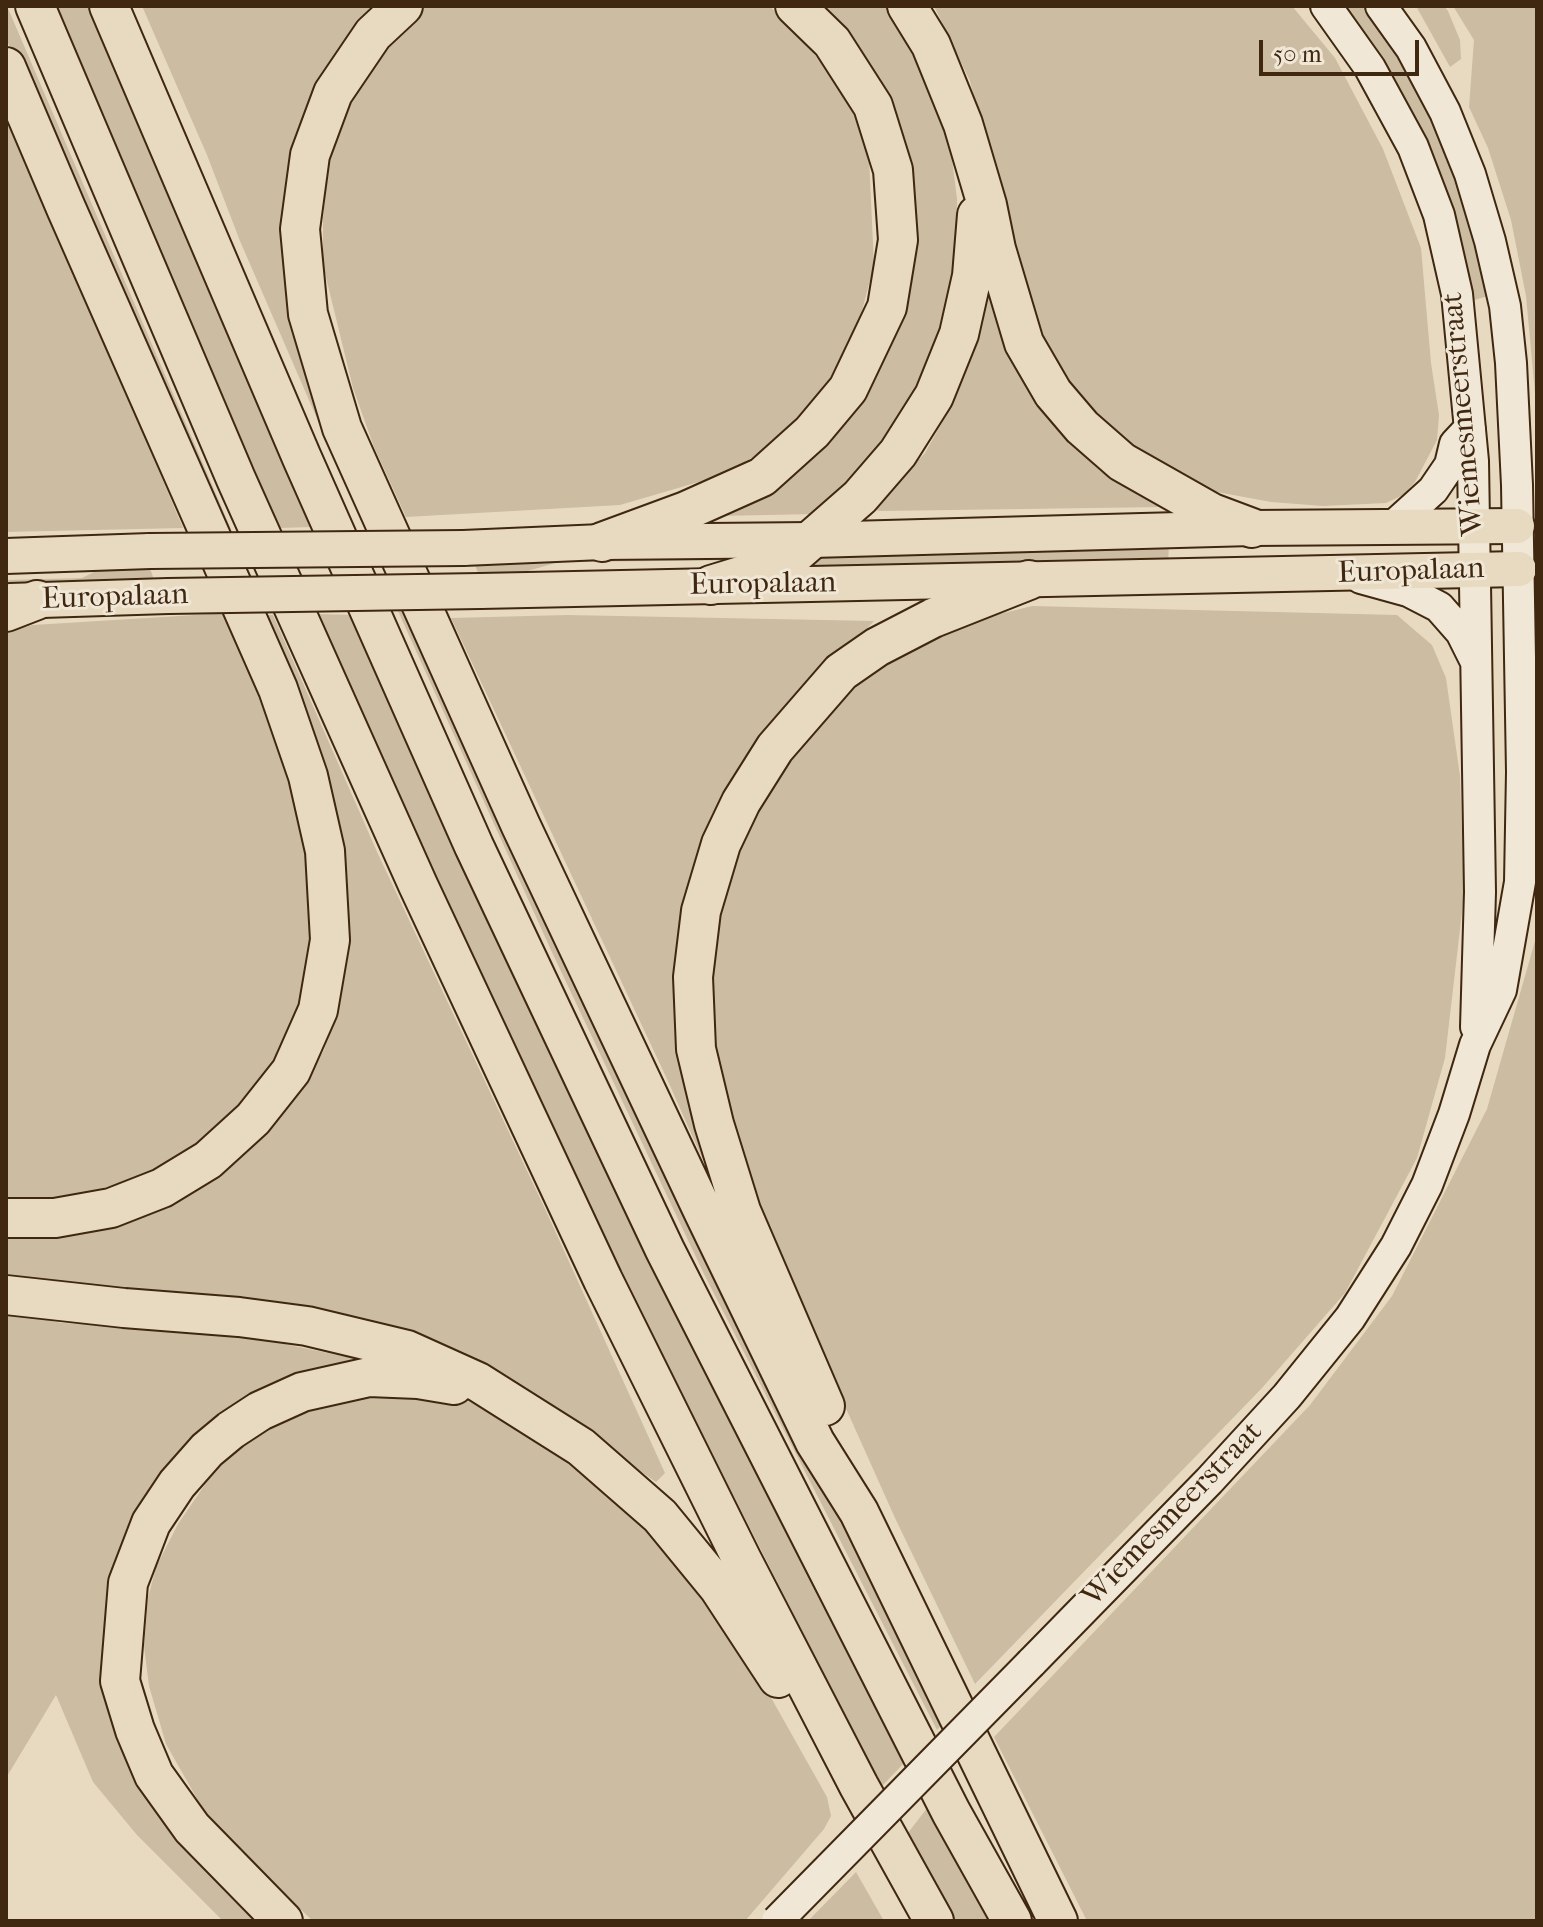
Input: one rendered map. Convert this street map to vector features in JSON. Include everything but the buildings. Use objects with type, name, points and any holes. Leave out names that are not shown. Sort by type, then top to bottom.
[{"type":"highway","points":[[35,6],[236,479],[418,885],[603,1280],[742,1560],[859,1786],[934,1921]]},
{"type":"highway","points":[[109,6],[321,501],[542,991],[665,1250],[804,1528],[951,1812],[1012,1921]]},
{"type":"highway","points":[[403,6],[373,34],[333,93],[310,155],[300,229],[308,314],[342,428],[521,826],[704,1213],[815,1442],[859,1512],[1058,1921]]},
{"type":"highway","points":[[602,542],[686,511],[762,477],[812,432],[848,389],[887,307],[898,240],[893,170],[873,106],[832,42],[795,6]]},
{"type":"highway","points":[[907,6],[931,45],[963,124],[1024,343],[1053,393],[1082,427],[1122,462],[1202,508],[1252,528]]},
{"type":"highway","points":[[6,67],[278,689],[308,776],[325,851],[330,940],[318,1010],[291,1071],[253,1119],[208,1160],[162,1188],[111,1208],[55,1218],[6,1218]]},
{"type":"highway","points":[[711,585],[781,562],[812,540],[860,497],[898,453],[934,396],[959,334],[969,290],[980,181]]},
{"type":"highway","name":"Europalaan","points":[[6,556],[1252,528],[1517,526]]},
{"type":"highway","name":"Europalaan","points":[[16,605],[168,596],[1519,569]]},
{"type":"highway","points":[[859,1512],[827,1410],[741,1211],[714,1124],[696,1049],[693,977],[701,911],[721,844],[741,802],[775,748],[841,672],[877,647],[933,618],[1029,580]]},
{"type":"highway","points":[[6,1295],[239,1317],[318,1328],[407,1350],[478,1382],[599,1461],[680,1537],[727,1600],[806,1724],[859,1786]]},
{"type":"highway","points":[[283,1921],[192,1828],[154,1775],[135,1730],[120,1681],[122,1631],[128,1583],[151,1523],[177,1484],[207,1450],[260,1411],[302,1392],[345,1380],[391,1376],[442,1383],[507,1399]]},
{"type":"main road","name":"Wiemesmeerstraat","points":[[1326,6],[1370,68],[1413,147],[1439,215],[1457,294],[1470,428],[1475,526],[1480,892],[1475,1045]]},
{"type":"main road","name":"Wiemesmeerstraat","points":[[777,1921],[1209,1481],[1287,1396],[1350,1318],[1396,1246],[1427,1185],[1454,1114],[1475,1045],[1501,990],[1520,882],[1529,665],[1519,569],[1505,306],[1470,174],[1445,112],[1411,48],[1381,6]]},
{"type":"main road","points":[[1391,528],[1433,490],[1450,465],[1455,444],[1470,428]]},
{"type":"main road","points":[[1514,437],[1537,464]]},
{"type":"main road","points":[[1346,574],[1408,591],[1439,607],[1461,632],[1476,661]]},
{"type":"shaded area","points":[[6,6],[231,529],[216,529],[6,38]]},
{"type":"shaded area","points":[[54,6],[91,6],[312,527],[278,528]]},
{"type":"shaded area","points":[[142,6],[386,6],[284,243],[376,527],[364,527]]},
{"type":"shaded area","points":[[422,6],[769,6],[789,23],[834,79],[855,114],[869,158],[874,265],[859,322],[827,384],[775,443],[726,474],[620,505],[406,517],[374,447],[353,388],[323,265],[323,218],[329,156],[350,99],[403,22]]},
{"type":"shaded area","points":[[820,6],[889,6],[927,69],[948,127],[957,199],[956,290],[901,430],[817,514],[716,516],[797,467],[908,264]]},
{"type":"shaded area","points":[[934,6],[1292,6],[1335,58],[1383,149],[1421,248],[1439,415],[1437,440],[1415,482],[1403,495],[1386,503],[1323,506],[1271,502],[1206,490],[1162,470],[1076,404],[1029,311],[970,81]]},
{"type":"shaded area","points":[[1341,6],[1362,6],[1389,44],[1432,119],[1472,220],[1488,296],[1471,301],[1447,199],[1420,128],[1384,62]]},
{"type":"shaded area","points":[[1416,6],[1444,6],[1448,11],[1460,40],[1461,59],[1450,67]]},
{"type":"shaded area","points":[[1453,6],[1537,6],[1537,415],[1526,296],[1511,220],[1488,148],[1469,107],[1474,40]]},
{"type":"shaded area","points":[[6,110],[183,528],[6,532]]},
{"type":"shaded area","points":[[989,282],[1011,348],[1037,406],[1100,471],[1162,507],[872,509],[925,453],[953,403],[974,347]]},
{"type":"shaded area","points":[[1169,544],[1168,564],[806,571],[830,552]]},
{"type":"shaded area","points":[[471,553],[760,556],[760,560],[559,562],[517,574],[478,573]]},
{"type":"shaded area","points":[[112,563],[149,565],[156,586],[6,589],[6,580],[82,578]]},
{"type":"shaded area","points":[[1032,606],[1397,615],[1432,645],[1446,678],[1460,776],[1464,895],[1445,1058],[1417,1158],[1345,1293],[1262,1388],[975,1684],[895,1518],[797,1299],[723,1109],[708,1038],[714,909],[758,799],[838,697],[880,665],[964,623]]},
{"type":"shaded area","points":[[413,610],[945,1721],[937,1730],[704,1274],[550,948],[398,611]]},
{"type":"shaded area","points":[[228,613],[301,808],[311,870],[313,925],[308,979],[293,1025],[267,1075],[235,1113],[206,1140],[140,1177],[83,1194],[23,1203],[6,1201],[6,632],[33,625]]},
{"type":"shaded area","points":[[316,614],[354,615],[906,1761],[881,1787],[575,1182]]},
{"type":"shaded area","points":[[257,615],[273,615],[378,854],[665,1473],[656,1482],[525,1391],[6,1279],[6,1234],[21,1237],[81,1229],[250,1146],[301,1092],[324,1050],[336,1017],[342,977]]},
{"type":"shaded area","points":[[567,615],[874,621],[774,725],[692,886],[734,1230],[667,1079],[451,618]]},
{"type":"shaded area","points":[[1537,934],[1537,1921],[1087,1921],[994,1737],[1310,1405],[1392,1296],[1487,1109]]},
{"type":"shaded area","points":[[6,1312],[62,1323],[212,1329],[357,1359],[363,1369],[166,1468],[111,1570],[102,1687],[130,1762],[260,1921],[223,1921],[137,1835],[93,1782],[56,1695],[6,1778]]},
{"type":"shaded area","points":[[401,1394],[463,1399],[505,1418],[549,1445],[657,1531],[747,1655],[827,1797],[831,1816],[824,1829],[745,1921],[313,1921],[213,1827],[166,1744],[149,1686],[144,1646],[148,1598],[156,1567],[178,1524],[206,1483],[232,1454],[264,1430],[303,1411],[355,1396]]},
{"type":"shaded area","points":[[931,1803],[995,1921],[946,1921],[901,1842]]},
{"type":"shaded area","points":[[856,1872],[884,1921],[808,1921]]}]
